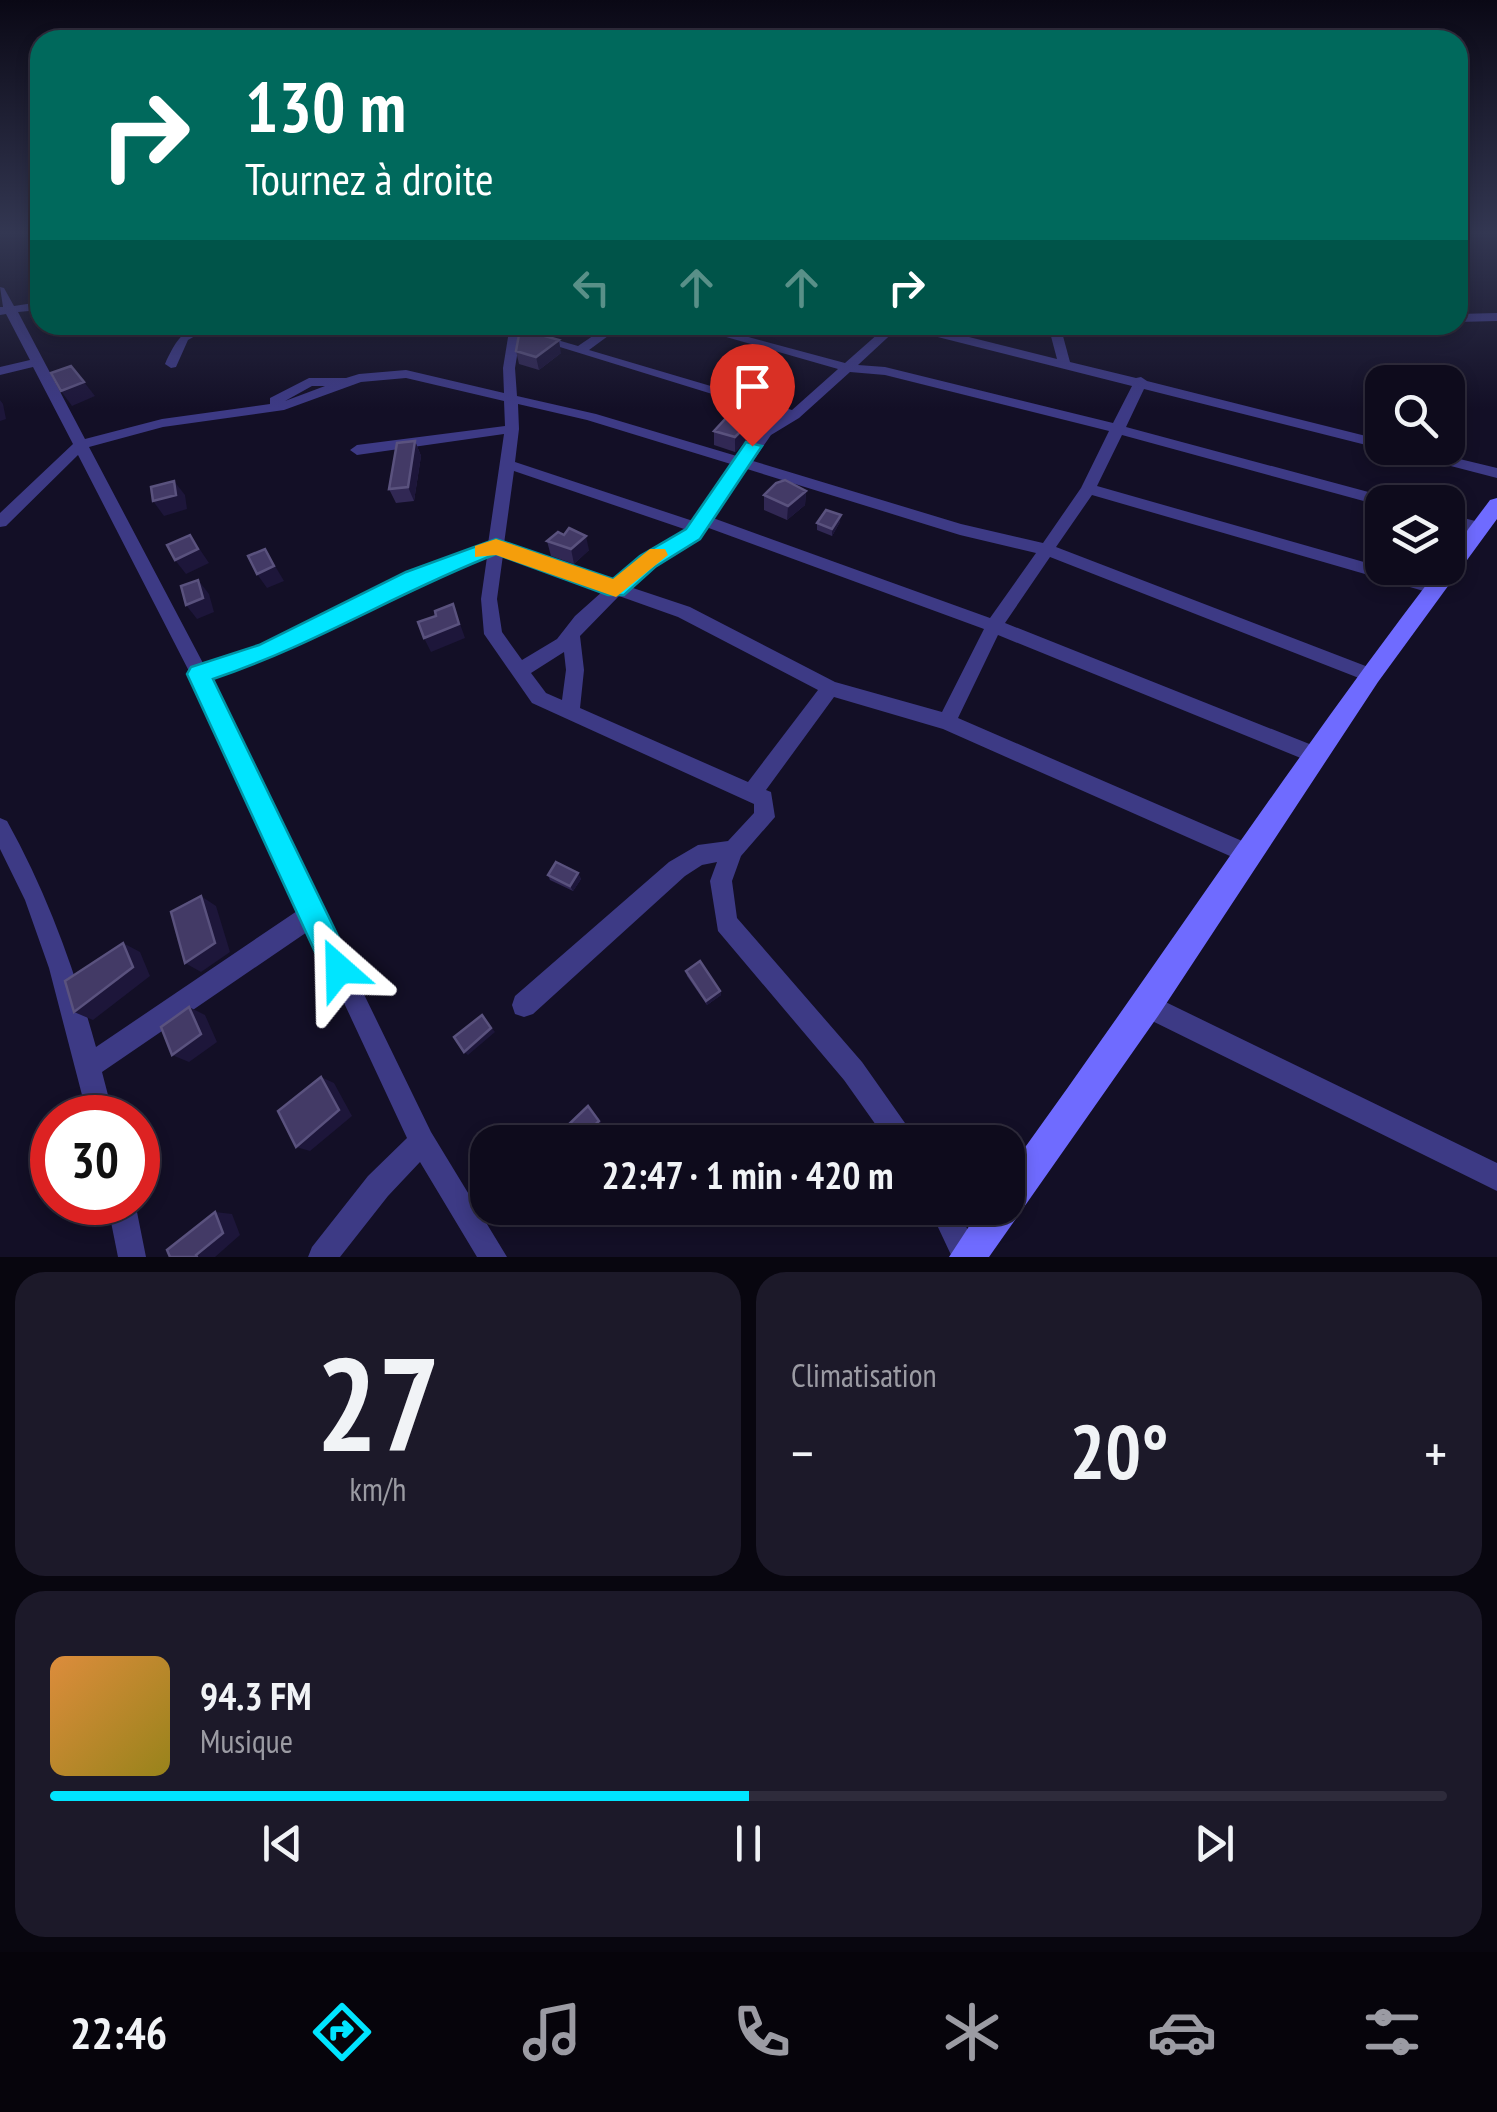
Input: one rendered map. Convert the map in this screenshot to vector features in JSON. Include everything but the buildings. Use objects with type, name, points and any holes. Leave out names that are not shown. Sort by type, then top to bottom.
[{"type":"street","points":[[3,304],[30,305]]},
{"type":"street","points":[[3,304],[199,674],[422,1142],[493,1257]]},
{"type":"street","points":[[1468,318],[1497,317]]},
{"type":"street","points":[[170,364],[183,338],[190,335]]},
{"type":"street","points":[[515,335],[509,368],[512,428],[489,599],[493,634],[539,698],[764,799],[764,817],[733,850],[721,882],[726,922],[853,1071],[892,1125]]},
{"type":"street","points":[[536,335],[794,416]]},
{"type":"street","points":[[580,350],[602,335]]},
{"type":"street","points":[[727,335],[850,368],[899,375],[1365,496]]},
{"type":"street","points":[[519,671],[570,636],[647,561],[680,544],[766,432],[794,416],[885,335]]},
{"type":"street","points":[[950,335],[1365,440]]},
{"type":"street","points":[[1057,335],[1064,361]]},
{"type":"street","points":[[0,371],[37,362]]},
{"type":"street","points":[[0,522],[80,445],[162,424],[310,400],[344,382],[406,374],[512,398],[742,460],[960,528],[1044,549],[1370,675]]},
{"type":"street","points":[[947,722],[994,626],[1088,489],[1114,430],[1142,381]]},
{"type":"street","points":[[357,450],[512,428]]},
{"type":"street","points":[[507,464],[698,523],[994,626],[1315,755]]},
{"type":"street","points":[[1465,465],[1497,473]]},
{"type":"street","points":[[1088,489],[1434,588]]},
{"type":"street","points":[[1025,1176],[1147,1005],[1370,675],[1489,516]]},
{"type":"street","points":[[199,674],[266,652],[414,577],[496,546],[684,612],[830,688],[947,722],[1248,854]]},
{"type":"street","points":[[570,636],[575,670],[570,712]]},
{"type":"street","points":[[752,792],[830,688]]},
{"type":"street","points":[[0,828],[33,884],[48,925],[96,1095]]},
{"type":"street","points":[[524,1005],[676,869],[698,856],[733,850]]},
{"type":"street","points":[[89,1066],[313,914]]},
{"type":"street","points":[[1147,1005],[1497,1177]]},
{"type":"street","points":[[322,1257],[378,1186],[422,1142]]},
{"type":"street","points":[[125,1225],[132,1257]]},
{"type":"street","points":[[951,1225],[967,1257],[990,1225]]},
{"type":"slow traffic","points":[[483,552],[496,546],[616,589],[658,555]]},
{"type":"route","points":[[339,969],[199,674],[283,645],[414,577],[496,546],[616,589],[647,561],[693,534],[752,446]]}]
